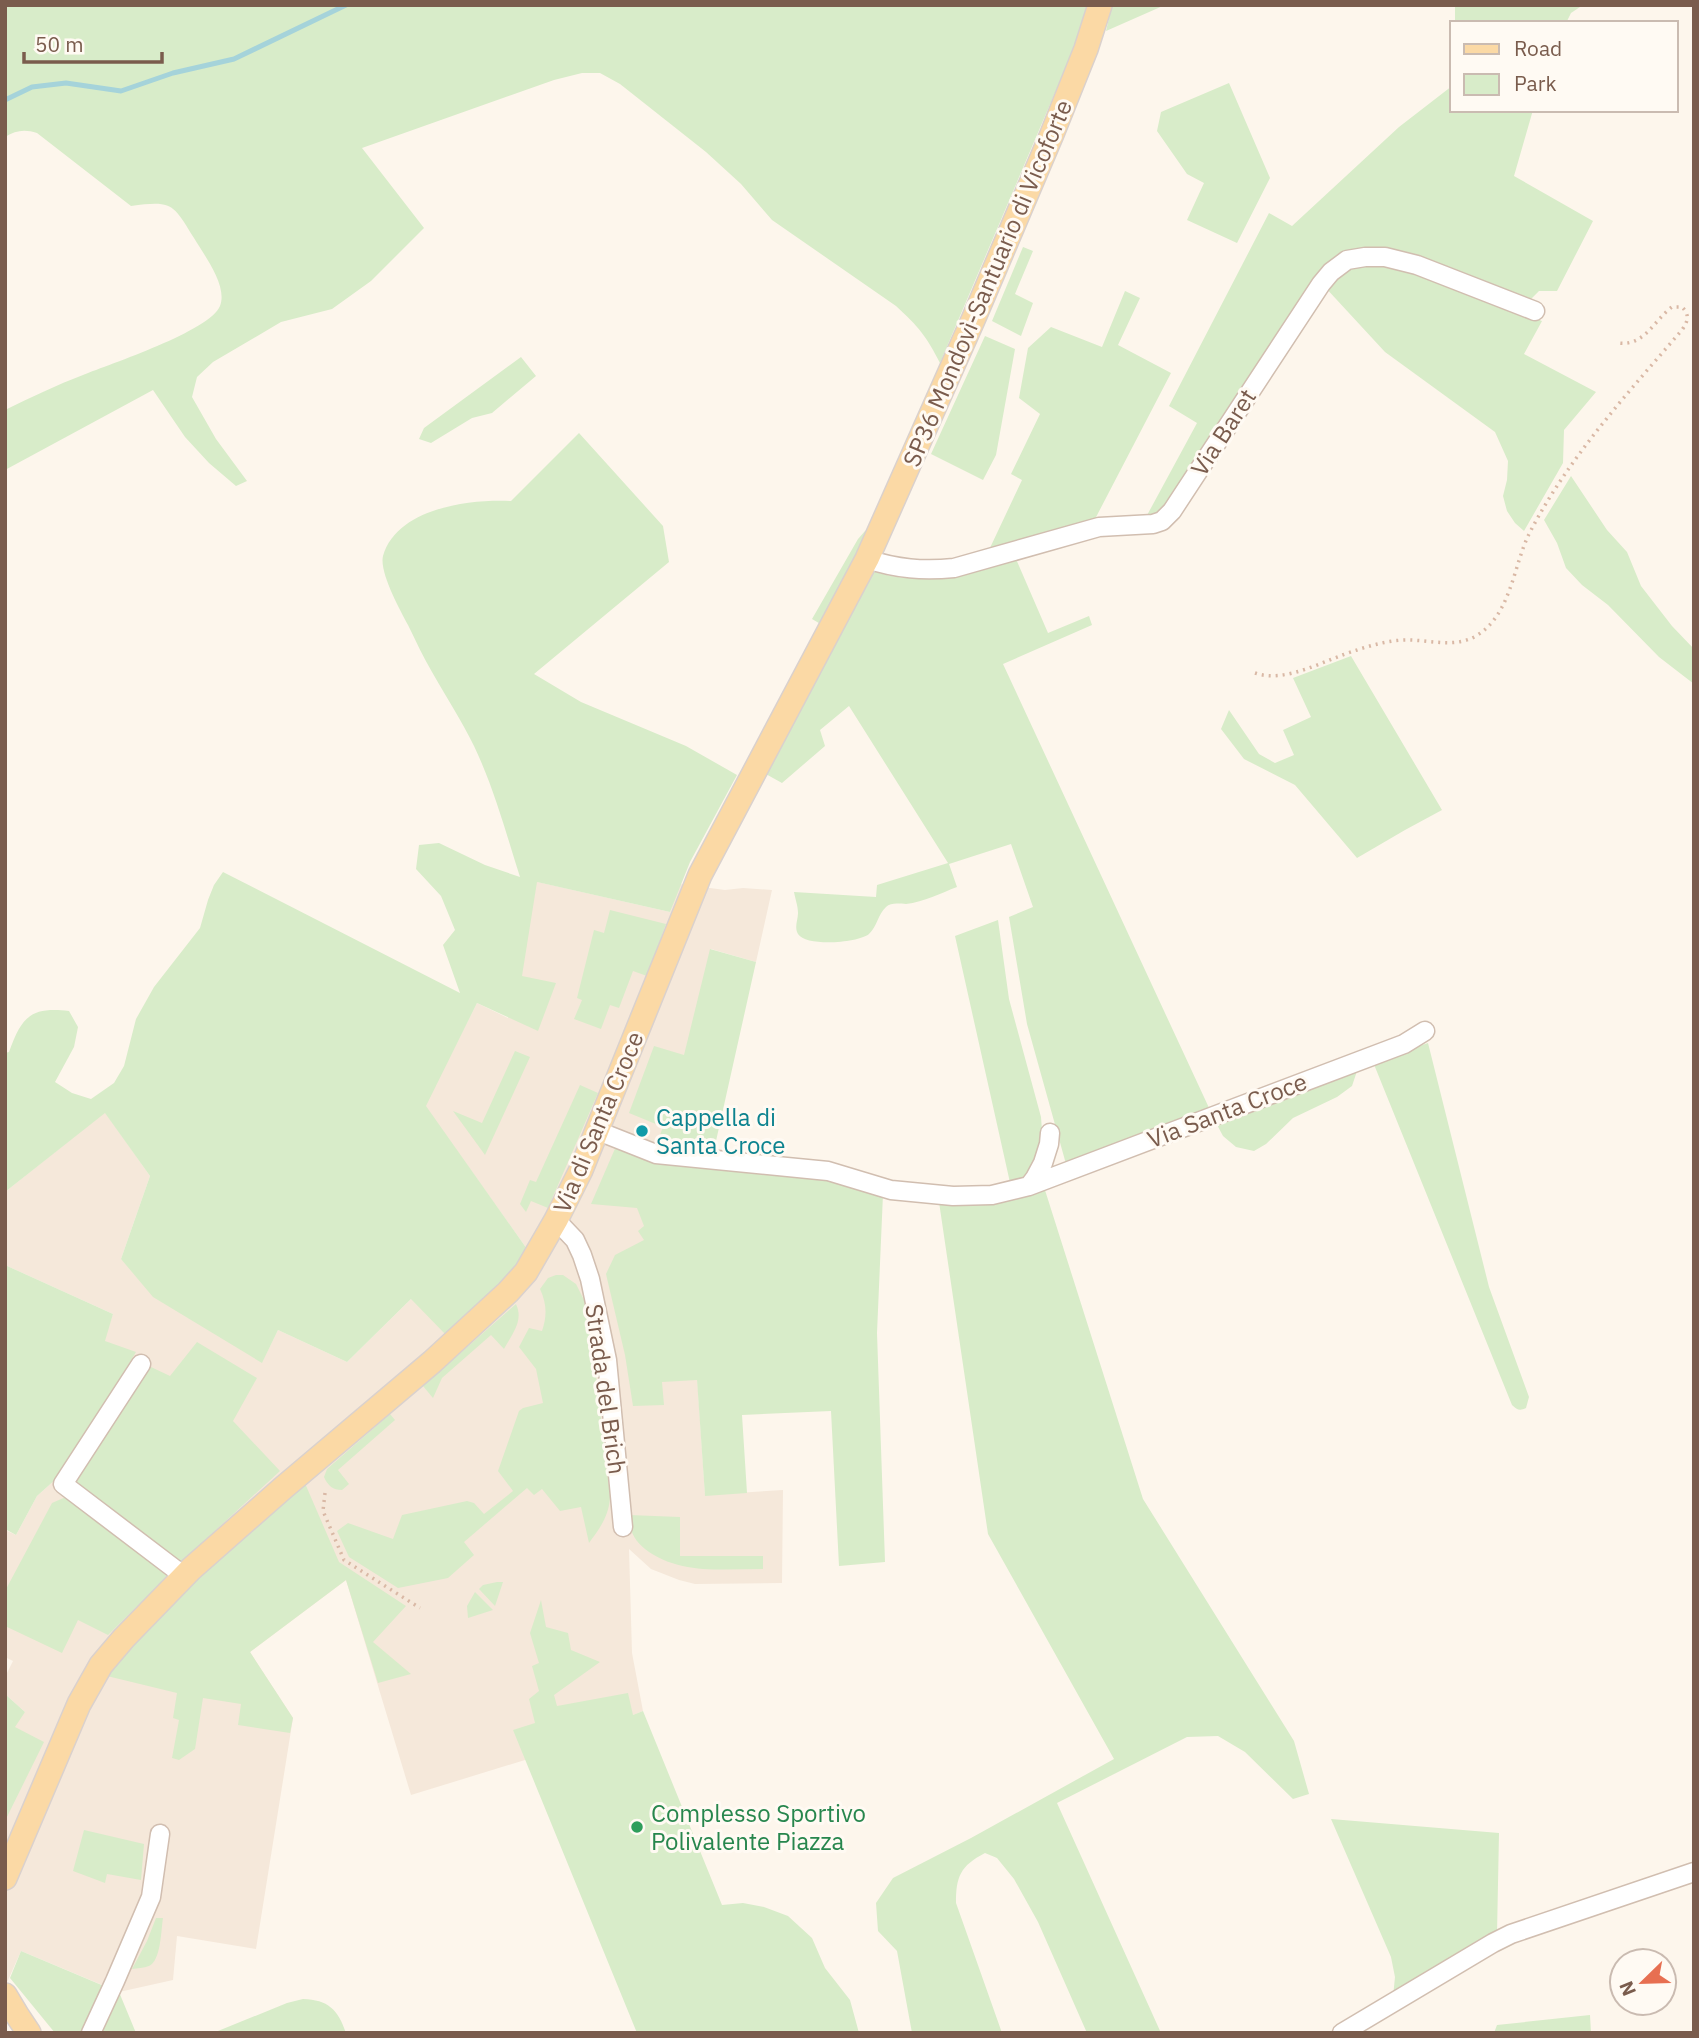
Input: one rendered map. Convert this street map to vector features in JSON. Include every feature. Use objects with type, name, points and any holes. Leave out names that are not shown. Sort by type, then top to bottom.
[{"type":"main road","name":"SP36 Mondovì-Santuario di Vicoforte","points":[[867,559],[1052,134],[1086,49],[1100,5]]},
{"type":"main road","name":"Via di Santa Croce","points":[[5,1878],[86,1690],[112,1652],[184,1576],[282,1488],[432,1362],[526,1272],[556,1220],[598,1131],[700,875],[867,559]]},
{"type":"main road","points":[[5,1995],[29,2032]]},
{"type":"main road","points":[[5,2016],[29,2032]]},
{"type":"street","name":"Via Baret","points":[[867,559],[904,569],[954,568],[1099,527],[1153,524],[1162,521],[1321,284],[1331,272],[1351,259],[1385,257],[1410,262],[1535,310]]},
{"type":"street","name":"Via Santa Croce","points":[[598,1131],[656,1154],[828,1171],[899,1192],[978,1196],[1013,1191],[1404,1044],[1425,1031]]},
{"type":"street","points":[[1028,1185],[1044,1163],[1050,1133]]},
{"type":"street","name":"Strada del Brich","points":[[556,1220],[575,1240],[590,1279],[607,1360],[623,1527]]},
{"type":"street","points":[[141,1364],[63,1484],[184,1576]]},
{"type":"street","points":[[91,2033],[151,1897],[160,1834]]},
{"type":"street","points":[[1342,2033],[1511,1934],[1694,1872]]},
{"type":"path","points":[[1255,673],[1268,677],[1287,674],[1388,641],[1459,643],[1486,629],[1504,603],[1528,537],[1567,471],[1616,407],[1682,330],[1687,322],[1687,314],[1682,307],[1672,307],[1639,339],[1630,344],[1619,343]]},
{"type":"path","points":[[325,1493],[323,1511],[344,1560],[419,1608]]},
{"type":"shaded area","points":[[520,878],[670,912],[680,884],[725,890],[772,890],[756,962],[711,949],[696,1361],[705,1495],[783,1490],[782,1583],[695,1584],[651,1569],[629,1549],[632,1653],[643,1711],[525,1760],[411,1795],[346,1580],[250,1652],[293,1718],[256,1949],[177,1936],[173,1980],[119,1992],[21,1951],[5,1987],[5,1722],[25,1712],[5,1694],[5,1677],[13,1661],[5,1657],[5,1530],[16,1535],[37,1496],[56,1479],[113,1314],[5,1265],[5,1192],[105,1112],[150,1176],[121,1259],[262,1362],[278,1330],[347,1362],[411,1299],[527,1249],[425,1106],[477,1003],[508,1018]]},
{"type":"green space","points":[[5,5],[1087,5],[1073,50],[940,363],[921,332],[896,306],[772,220],[741,184],[706,152],[620,84],[600,73],[582,73],[554,80],[362,148],[424,228],[371,281],[332,309],[281,322],[213,362],[197,377],[192,397],[216,439],[247,481],[236,486],[209,463],[185,437],[153,390],[5,470],[5,410],[179,336],[212,316],[220,306],[222,298],[218,280],[209,262],[176,211],[156,204],[131,206],[37,133],[21,131],[5,137]]},
{"type":"green space","points":[[1112,5],[1165,5],[1106,31]]},
{"type":"green space","points":[[1455,5],[1583,5],[1571,13],[1567,21],[1455,21]]},
{"type":"green space","points":[[1229,83],[1270,178],[1237,243],[1187,220],[1204,183],[1187,174],[1157,131],[1161,112]]},
{"type":"green space","points":[[1450,88],[1450,112],[1532,112],[1514,176],[1593,221],[1557,291],[1539,291],[1529,301],[1432,263],[1344,256],[1166,511],[1145,519],[1197,423],[1169,406],[1269,213],[1292,226],[1399,127]]},
{"type":"green space","points":[[1023,247],[1033,251],[1015,294],[1033,303],[1021,336],[992,321]]},
{"type":"green space","points":[[1362,261],[1417,271],[1542,321],[1524,354],[1596,392],[1564,430],[1563,463],[1524,531],[1507,511],[1503,496],[1508,461],[1495,432],[1385,352],[1324,286]]},
{"type":"green space","points":[[1125,291],[1140,298],[1118,345],[1171,373],[1094,521],[989,550],[1022,480],[1011,474],[1040,414],[1019,398],[1028,348],[1051,327],[1102,347]]},
{"type":"green space","points":[[985,336],[1015,349],[996,455],[983,480],[931,454]]},
{"type":"green space","points":[[521,357],[536,376],[492,413],[472,418],[431,443],[419,439],[424,428]]},
{"type":"green space","points":[[579,433],[663,526],[669,562],[534,674],[581,702],[686,746],[737,775],[690,862],[670,912],[537,882],[522,976],[556,983],[538,1031],[477,1003],[426,1106],[527,1249],[518,1267],[447,1336],[411,1299],[347,1362],[278,1330],[262,1363],[153,1297],[121,1259],[150,1176],[105,1113],[5,1192],[5,1053],[9,1052],[19,1030],[30,1016],[45,1011],[69,1011],[78,1027],[74,1047],[55,1082],[72,1093],[91,1099],[114,1083],[124,1066],[136,1019],[154,987],[200,928],[214,885],[223,872],[460,993],[443,945],[455,930],[441,896],[416,869],[419,845],[439,843],[485,865],[520,877],[481,762],[396,601],[384,571],[383,556],[391,540],[403,527],[419,517],[456,505],[511,501]]},
{"type":"green space","points":[[1571,476],[1607,530],[1627,552],[1641,586],[1694,649],[1694,684],[1659,657],[1608,605],[1582,585],[1566,568],[1557,543],[1544,520]]},
{"type":"green space","points":[[868,530],[824,626],[812,619],[858,539]]},
{"type":"green space","points":[[1016,559],[1048,633],[1089,616],[1092,625],[1003,664],[1210,1110],[1066,1164],[1027,1024],[1009,917],[1033,907],[1011,844],[949,864],[957,887],[919,901],[888,905],[872,931],[863,937],[832,942],[811,941],[798,934],[798,910],[794,892],[876,897],[877,885],[948,863],[849,706],[820,730],[825,746],[782,783],[764,773],[872,571],[891,576],[927,578],[962,573]]},
{"type":"green space","points":[[1351,656],[1442,810],[1357,858],[1295,785],[1244,759],[1221,729],[1229,710],[1259,754],[1275,763],[1294,755],[1283,730],[1311,717],[1293,678]]},
{"type":"green space","points":[[610,910],[666,924],[647,976],[633,971],[619,1008],[610,1005],[601,1029],[574,1019],[582,1000],[577,998],[594,930],[604,933]]},
{"type":"green space","points":[[998,920],[1009,999],[1041,1117],[1043,1144],[1027,1177],[1011,1187],[955,936]]},
{"type":"green space","points":[[710,949],[756,962],[714,1150],[811,1160],[811,1164],[655,1148],[663,1127],[629,1113],[654,1046],[684,1055]]},
{"type":"green space","points":[[1428,1043],[1489,1287],[1529,1397],[1526,1408],[1522,1410],[1512,1405],[1373,1062]]},
{"type":"green space","points":[[515,1051],[530,1057],[485,1155],[453,1111],[482,1123]]},
{"type":"green space","points":[[1358,1068],[1352,1086],[1337,1097],[1293,1118],[1266,1144],[1254,1151],[1236,1147],[1223,1136],[1215,1121]]},
{"type":"green space","points":[[580,1085],[598,1093],[548,1208],[531,1201],[526,1212],[520,1204],[530,1180],[536,1182]]},
{"type":"green space","points":[[617,1144],[825,1176],[883,1194],[877,1333],[885,1562],[839,1566],[831,1411],[742,1415],[747,1493],[705,1496],[697,1380],[662,1382],[664,1405],[633,1406],[625,1355],[606,1274],[615,1255],[644,1240],[638,1231],[644,1226],[637,1208],[591,1204]]},
{"type":"green space","points":[[1044,1187],[1143,1499],[1294,1741],[1309,1794],[1293,1799],[1245,1752],[1218,1736],[1187,1737],[1057,1803],[1161,2033],[1087,2033],[1038,1922],[1014,1879],[997,1858],[985,1853],[961,1873],[956,1903],[1002,2033],[912,2033],[897,1951],[878,1931],[876,1903],[893,1878],[1114,1759],[988,1534],[939,1202]]},
{"type":"green space","points":[[5,1265],[113,1314],[105,1341],[136,1352],[74,1455],[56,1479],[37,1496],[16,1535],[5,1529]]},
{"type":"green space","points":[[563,1275],[576,1284],[584,1300],[610,1497],[603,1522],[589,1543],[581,1507],[560,1511],[542,1489],[534,1495],[527,1488],[464,1542],[474,1555],[448,1578],[398,1588],[349,1557],[337,1531],[348,1523],[393,1539],[402,1515],[467,1501],[474,1503],[484,1514],[513,1491],[498,1471],[519,1411],[543,1403],[536,1369],[519,1347],[529,1328],[542,1331],[545,1310],[540,1289],[548,1278]]},
{"type":"green space","points":[[516,1304],[518,1322],[504,1349],[491,1335],[442,1378],[433,1398],[423,1386]]},
{"type":"green space","points":[[197,1342],[257,1378],[233,1421],[280,1471],[179,1564],[76,1482],[151,1367],[170,1376]]},
{"type":"green space","points":[[390,1414],[395,1420],[338,1470],[349,1484],[342,1490],[331,1487],[324,1477],[327,1469]]},
{"type":"green space","points":[[304,1481],[339,1562],[406,1606],[373,1642],[411,1674],[378,1683],[346,1580],[250,1652],[293,1718],[290,1733],[238,1725],[241,1704],[203,1698],[195,1749],[179,1760],[172,1758],[179,1720],[173,1718],[177,1693],[107,1676],[134,1643],[201,1573]]},
{"type":"green space","points":[[68,1496],[171,1573],[108,1635],[78,1620],[62,1653],[5,1626],[5,1591],[52,1503]]},
{"type":"green space","points":[[629,1515],[680,1517],[680,1556],[763,1556],[763,1569],[701,1569],[672,1563],[645,1549],[638,1542],[631,1530]]},
{"type":"green space","points":[[503,1582],[495,1606],[479,1589],[483,1585]]},
{"type":"green space","points":[[475,1592],[493,1610],[468,1618],[467,1606]]},
{"type":"green space","points":[[541,1600],[546,1627],[568,1633],[571,1650],[600,1662],[554,1695],[557,1706],[628,1693],[633,1715],[643,1711],[722,1905],[743,1903],[764,1907],[788,1916],[812,1938],[825,1968],[850,2000],[859,2033],[637,2033],[513,1730],[535,1723],[529,1699],[539,1691],[532,1666],[539,1663],[530,1633]]},
{"type":"green space","points":[[5,1694],[25,1712],[15,1727],[44,1742],[5,1821]]},
{"type":"green space","points":[[1331,1819],[1499,1833],[1497,1934],[1393,1997],[1395,1977],[1391,1957]]},
{"type":"green space","points":[[84,1830],[144,1844],[141,1880],[107,1874],[105,1883],[73,1871]]},
{"type":"green space","points":[[156,1918],[163,1918],[156,1958],[149,1966],[132,1969],[147,1941]]},
{"type":"green space","points":[[21,1951],[104,1986],[82,2033],[55,2033],[10,1978]]},
{"type":"green space","points":[[119,1992],[136,2033],[100,2033]]},
{"type":"green space","points":[[303,1999],[319,2001],[331,2007],[346,2033],[213,2033],[287,2003]]},
{"type":"green space","points":[[1590,2015],[1591,2033],[1494,2033],[1497,2025]]},
{"type":"waterway","points":[[5,100],[32,87],[66,83],[121,91],[173,73],[234,59],[346,5]]},
{"type":"place","name":"Cappella di Santa Croce","points":[[642,1131]]},
{"type":"place","name":"Complesso Sportivo Polivalente Piazza","points":[[637,1827]]}]
